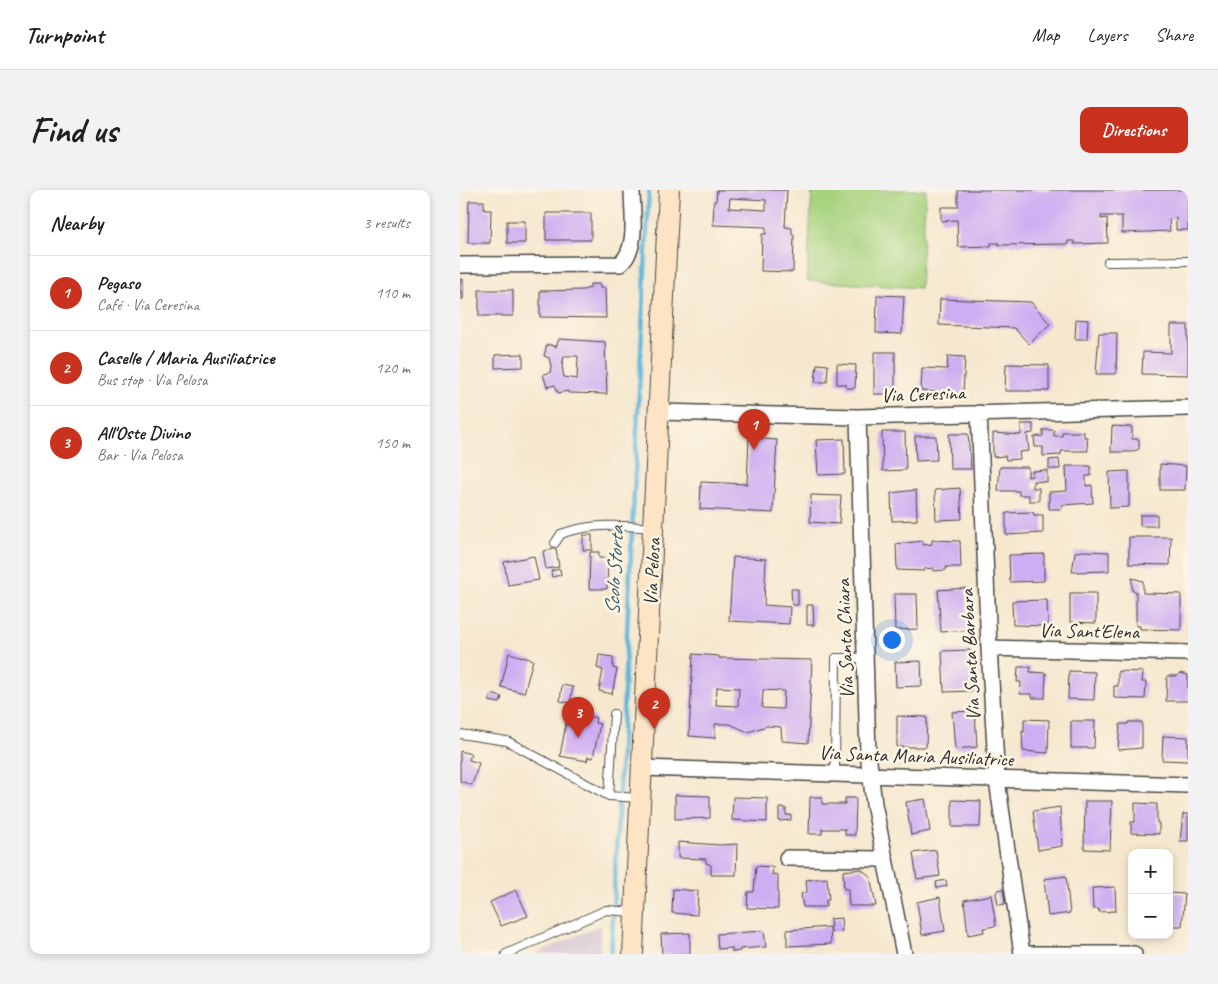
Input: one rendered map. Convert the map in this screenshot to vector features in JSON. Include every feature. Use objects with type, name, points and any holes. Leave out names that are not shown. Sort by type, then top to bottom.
[{"type":"main road","name":"Via Pelosa","points":[[634,954],[628,911],[633,798],[642,768],[646,527],[659,412],[669,190]]},
{"type":"street","points":[[460,265],[620,264],[627,259],[632,242],[632,190]]},
{"type":"street","name":"Via Ceresina","points":[[659,412],[858,417],[1188,408]]},
{"type":"street","name":"Via Santa Barbara","points":[[979,413],[989,648],[997,780],[1022,954]]},
{"type":"street","name":"Via Santa Chiara","points":[[858,417],[870,774],[884,859],[904,954]]},
{"type":"street","name":"Via Sant'Elena","points":[[989,648],[1188,653]]},
{"type":"street","name":"Via Santa Maria Ausiliatrice","points":[[642,768],[1188,785]]},
{"type":"street","points":[[787,858],[884,859]]},
{"type":"street","points":[[1027,954],[1134,954]]},
{"type":"lane","points":[[1108,262],[1188,261]]},
{"type":"lane","points":[[555,543],[561,534],[580,527],[646,527]]},
{"type":"lane","points":[[835,773],[836,658],[865,658]]},
{"type":"lane","points":[[611,796],[614,714]]},
{"type":"lane","points":[[460,734],[507,741],[611,796],[633,798]]},
{"type":"lane","points":[[506,954],[606,910],[628,911]]},
{"type":"shaded area","points":[[601,925],[600,954],[535,954]]},
{"type":"green space","points":[[812,190],[926,190],[920,288],[807,281]]},
{"type":"building","points":[[717,190],[787,190],[785,227],[792,228],[792,235],[794,235],[793,272],[761,271],[762,234],[766,234],[766,227],[713,225],[714,201],[716,201]],"holes":[[[730,198],[766,200],[766,210],[729,208]]]},
{"type":"building","points":[[958,190],[1188,190],[1188,230],[1176,230],[1176,218],[1169,219],[1170,231],[1122,233],[1122,216],[1101,216],[1101,219],[1107,218],[1108,243],[1074,244],[1074,241],[1068,241],[1068,244],[999,245],[999,243],[991,243],[991,246],[958,247],[957,220],[941,221],[941,207],[958,207]]},
{"type":"building","points":[[469,201],[484,201],[484,210],[491,210],[490,243],[468,243]]},
{"type":"building","points":[[546,213],[591,213],[591,240],[546,240]]},
{"type":"building","points":[[507,221],[525,221],[525,243],[507,243]]},
{"type":"building","points":[[460,279],[463,279],[463,299],[460,299]]},
{"type":"building","points":[[590,284],[600,284],[600,288],[605,288],[606,318],[540,317],[540,291],[583,290],[590,288]]},
{"type":"building","points":[[479,290],[513,290],[513,316],[479,316]]},
{"type":"building","points":[[877,295],[904,296],[902,334],[876,333]]},
{"type":"building","points":[[940,299],[1031,302],[1050,324],[1029,344],[1014,328],[939,325]]},
{"type":"building","points":[[1076,319],[1088,320],[1087,339],[1075,339]]},
{"type":"building","points":[[1171,325],[1188,325],[1188,375],[1142,374],[1143,352],[1171,353]]},
{"type":"building","points":[[1099,333],[1117,333],[1116,374],[1096,374]]},
{"type":"building","points":[[559,339],[605,342],[607,394],[568,393],[568,391],[558,393],[555,385],[547,387],[543,374],[550,373],[551,366],[549,358],[544,356],[547,344],[556,347]],"holes":[[[564,356],[578,356],[577,379],[564,377],[562,366]]]},
{"type":"building","points":[[874,352],[895,352],[895,394],[874,394]]},
{"type":"building","points":[[523,354],[523,367],[495,368],[495,355]]},
{"type":"building","points":[[948,356],[965,357],[963,393],[921,391],[922,368],[947,369]]},
{"type":"building","points":[[817,364],[828,365],[827,382],[815,382]]},
{"type":"building","points":[[837,364],[856,365],[855,388],[846,388],[846,384],[837,384]]},
{"type":"building","points":[[1006,364],[1049,365],[1049,391],[1005,391]]},
{"type":"building","points":[[1021,424],[1033,424],[1033,433],[1027,434],[1029,451],[1019,452],[1020,459],[1006,460],[1005,456],[993,457],[993,433],[1021,435]]},
{"type":"building","points":[[1112,426],[1132,427],[1132,439],[1139,439],[1139,449],[1132,452],[1111,452]]},
{"type":"building","points":[[1043,430],[1054,430],[1054,436],[1062,436],[1062,432],[1084,432],[1084,437],[1087,437],[1088,451],[1061,451],[1061,455],[1043,456],[1043,447],[1035,447],[1034,437],[1043,436]]},
{"type":"building","points":[[882,432],[905,432],[906,470],[883,471]]},
{"type":"building","points":[[949,434],[968,434],[971,469],[950,469]]},
{"type":"building","points":[[915,436],[936,436],[937,460],[916,461]]},
{"type":"building","points":[[749,438],[777,440],[773,513],[700,509],[701,482],[747,484]]},
{"type":"building","points":[[844,439],[845,474],[818,475],[816,440]]},
{"type":"building","points":[[1059,459],[1060,469],[1049,469],[1049,460]]},
{"type":"building","points":[[1160,464],[1186,466],[1185,490],[1160,490]]},
{"type":"building","points":[[1066,466],[1091,466],[1091,476],[1086,476],[1086,486],[1092,485],[1093,503],[1062,505],[1062,509],[1049,509],[1049,492],[1067,491]]},
{"type":"building","points":[[1000,467],[1028,467],[1028,477],[1032,476],[1032,471],[1047,470],[1047,482],[1033,481],[1033,488],[1039,488],[1039,501],[1029,501],[1029,495],[1019,495],[1019,491],[998,491]]},
{"type":"building","points":[[1129,471],[1129,507],[1110,508],[1109,472]]},
{"type":"building","points":[[960,488],[962,519],[936,520],[935,490]]},
{"type":"building","points":[[916,490],[917,520],[892,521],[891,493]]},
{"type":"building","points":[[811,495],[841,496],[839,524],[810,522]]},
{"type":"building","points":[[1033,512],[1034,515],[1043,515],[1043,533],[1006,535],[1006,513]]},
{"type":"building","points":[[1140,515],[1157,515],[1157,526],[1140,526]]},
{"type":"building","points":[[583,535],[592,535],[592,550],[583,550]]},
{"type":"building","points":[[1129,537],[1171,537],[1170,565],[1129,564]]},
{"type":"building","points":[[932,540],[960,541],[961,567],[946,567],[946,570],[933,571],[933,568],[924,569],[924,571],[897,570],[896,544],[923,541],[923,545],[932,544]]},
{"type":"building","points":[[556,549],[559,567],[546,569],[543,551]]},
{"type":"building","points":[[590,552],[599,552],[599,558],[608,558],[607,589],[589,589]]},
{"type":"building","points":[[1075,552],[1109,552],[1109,571],[1072,572]]},
{"type":"building","points":[[1044,554],[1044,581],[1010,582],[1009,555]]},
{"type":"building","points":[[534,556],[539,580],[508,585],[504,562]]},
{"type":"building","points":[[733,557],[766,559],[764,605],[790,607],[789,624],[729,621]]},
{"type":"building","points":[[560,569],[561,575],[552,577],[551,571]]},
{"type":"building","points":[[1132,578],[1143,581],[1143,593],[1181,594],[1181,630],[1140,629],[1140,626],[1136,626],[1136,591],[1132,591]]},
{"type":"building","points":[[966,588],[969,630],[941,632],[938,590]]},
{"type":"building","points":[[791,589],[798,589],[798,605],[792,605]]},
{"type":"building","points":[[1070,593],[1096,593],[1096,623],[1070,622]]},
{"type":"building","points":[[894,594],[917,594],[918,629],[895,630]]},
{"type":"building","points":[[1047,600],[1048,626],[1013,625],[1012,601]]},
{"type":"building","points":[[807,605],[813,605],[814,625],[807,625]]},
{"type":"building","points":[[970,650],[972,691],[944,692],[942,651]]},
{"type":"building","points":[[509,653],[533,660],[524,693],[501,687]]},
{"type":"building","points":[[693,654],[719,656],[719,658],[812,660],[808,743],[782,741],[781,727],[767,726],[748,732],[730,724],[715,724],[715,738],[689,736]],"holes":[[[717,687],[739,688],[738,706],[716,705]],[[763,690],[784,691],[783,709],[762,708]]]},
{"type":"building","points":[[599,655],[613,657],[613,668],[617,669],[612,694],[599,691],[603,670],[597,668]]},
{"type":"building","points":[[921,661],[922,686],[896,687],[895,662]]},
{"type":"building","points":[[1018,667],[1031,667],[1030,672],[1046,673],[1045,698],[1032,698],[1032,694],[1020,694],[1021,682],[1017,682]]},
{"type":"building","points":[[1069,671],[1095,672],[1094,700],[1068,699]]},
{"type":"building","points":[[1118,671],[1143,672],[1142,682],[1146,682],[1145,699],[1114,698],[1114,686],[1118,686]]},
{"type":"building","points":[[1181,673],[1188,675],[1188,701],[1166,701],[1167,676],[1177,676]]},
{"type":"building","points":[[562,685],[573,687],[570,703],[560,701]]},
{"type":"building","points":[[491,694],[502,697],[500,703],[489,701]]},
{"type":"building","points":[[975,711],[977,747],[955,749],[952,712]]},
{"type":"building","points":[[568,712],[596,718],[595,723],[600,724],[593,758],[588,757],[587,761],[560,756]]},
{"type":"building","points":[[897,716],[927,717],[926,747],[897,747]]},
{"type":"building","points":[[1024,719],[1049,720],[1048,753],[1023,751],[1022,731],[1024,732]]},
{"type":"building","points":[[1071,721],[1095,721],[1094,748],[1071,748]]},
{"type":"building","points":[[1128,722],[1142,722],[1142,748],[1118,750],[1120,724],[1128,724]]},
{"type":"building","points":[[1163,736],[1188,737],[1188,761],[1162,760]]},
{"type":"building","points":[[460,751],[471,754],[469,760],[479,763],[472,785],[460,781]]},
{"type":"building","points":[[675,795],[710,796],[710,818],[675,819]]},
{"type":"building","points":[[733,797],[767,798],[767,822],[732,820]]},
{"type":"building","points":[[810,797],[822,797],[822,804],[845,804],[845,798],[856,798],[855,835],[845,835],[845,829],[822,829],[822,834],[809,834]]},
{"type":"building","points":[[925,799],[930,831],[911,835],[906,802]]},
{"type":"building","points":[[952,800],[981,801],[980,827],[952,827]]},
{"type":"building","points":[[1085,801],[1112,801],[1110,850],[1084,849]]},
{"type":"building","points":[[1135,803],[1157,804],[1159,834],[1131,833],[1131,822],[1135,822]]},
{"type":"building","points":[[1060,807],[1062,846],[1038,850],[1033,811]]},
{"type":"building","points":[[779,808],[786,808],[786,815],[791,815],[791,820],[779,821]]},
{"type":"building","points":[[1183,814],[1188,814],[1188,841],[1180,841]]},
{"type":"building","points":[[678,842],[720,845],[737,844],[736,875],[711,875],[711,865],[706,863],[706,859],[678,858]]},
{"type":"building","points":[[936,850],[940,876],[917,879],[913,853]]},
{"type":"building","points":[[756,866],[773,867],[772,874],[778,875],[778,909],[747,908],[748,892],[754,892]]},
{"type":"building","points":[[861,869],[870,876],[876,906],[849,906],[848,889],[844,889],[843,871]]},
{"type":"building","points":[[1066,876],[1070,913],[1048,916],[1044,879]]},
{"type":"building","points":[[827,878],[829,900],[826,900],[826,907],[803,907],[801,894],[807,892],[806,880]]},
{"type":"building","points":[[946,880],[947,886],[937,888],[936,882]]},
{"type":"building","points":[[1115,887],[1116,911],[1099,912],[1099,909],[1093,909],[1092,888]]},
{"type":"building","points":[[673,889],[698,891],[697,915],[672,913]]},
{"type":"building","points":[[1003,889],[1005,904],[998,905],[996,893],[998,890]]},
{"type":"building","points":[[516,890],[528,916],[501,926],[490,902]]},
{"type":"building","points":[[1173,893],[1185,894],[1182,926],[1173,926]]},
{"type":"building","points":[[991,895],[996,926],[983,928],[984,932],[968,935],[964,900]]},
{"type":"building","points":[[940,897],[945,931],[922,935],[917,902]]},
{"type":"building","points":[[841,918],[842,931],[831,932],[830,919]]},
{"type":"building","points":[[830,927],[831,944],[787,946],[787,930]]},
{"type":"building","points":[[764,931],[766,947],[740,949],[740,951],[732,952],[732,948],[718,949],[717,934]]},
{"type":"building","points":[[690,933],[690,954],[662,954],[661,934]]},
{"type":"waterway","name":"Scolo Storta","points":[[611,954],[649,190]]},
{"type":"place","name":"Pegaso","points":[[754,450]]},
{"type":"place","name":"Caselle / Maria Ausiliatrice","points":[[654,729]]},
{"type":"place","name":"All'Oste Divino","points":[[578,738]]}]
